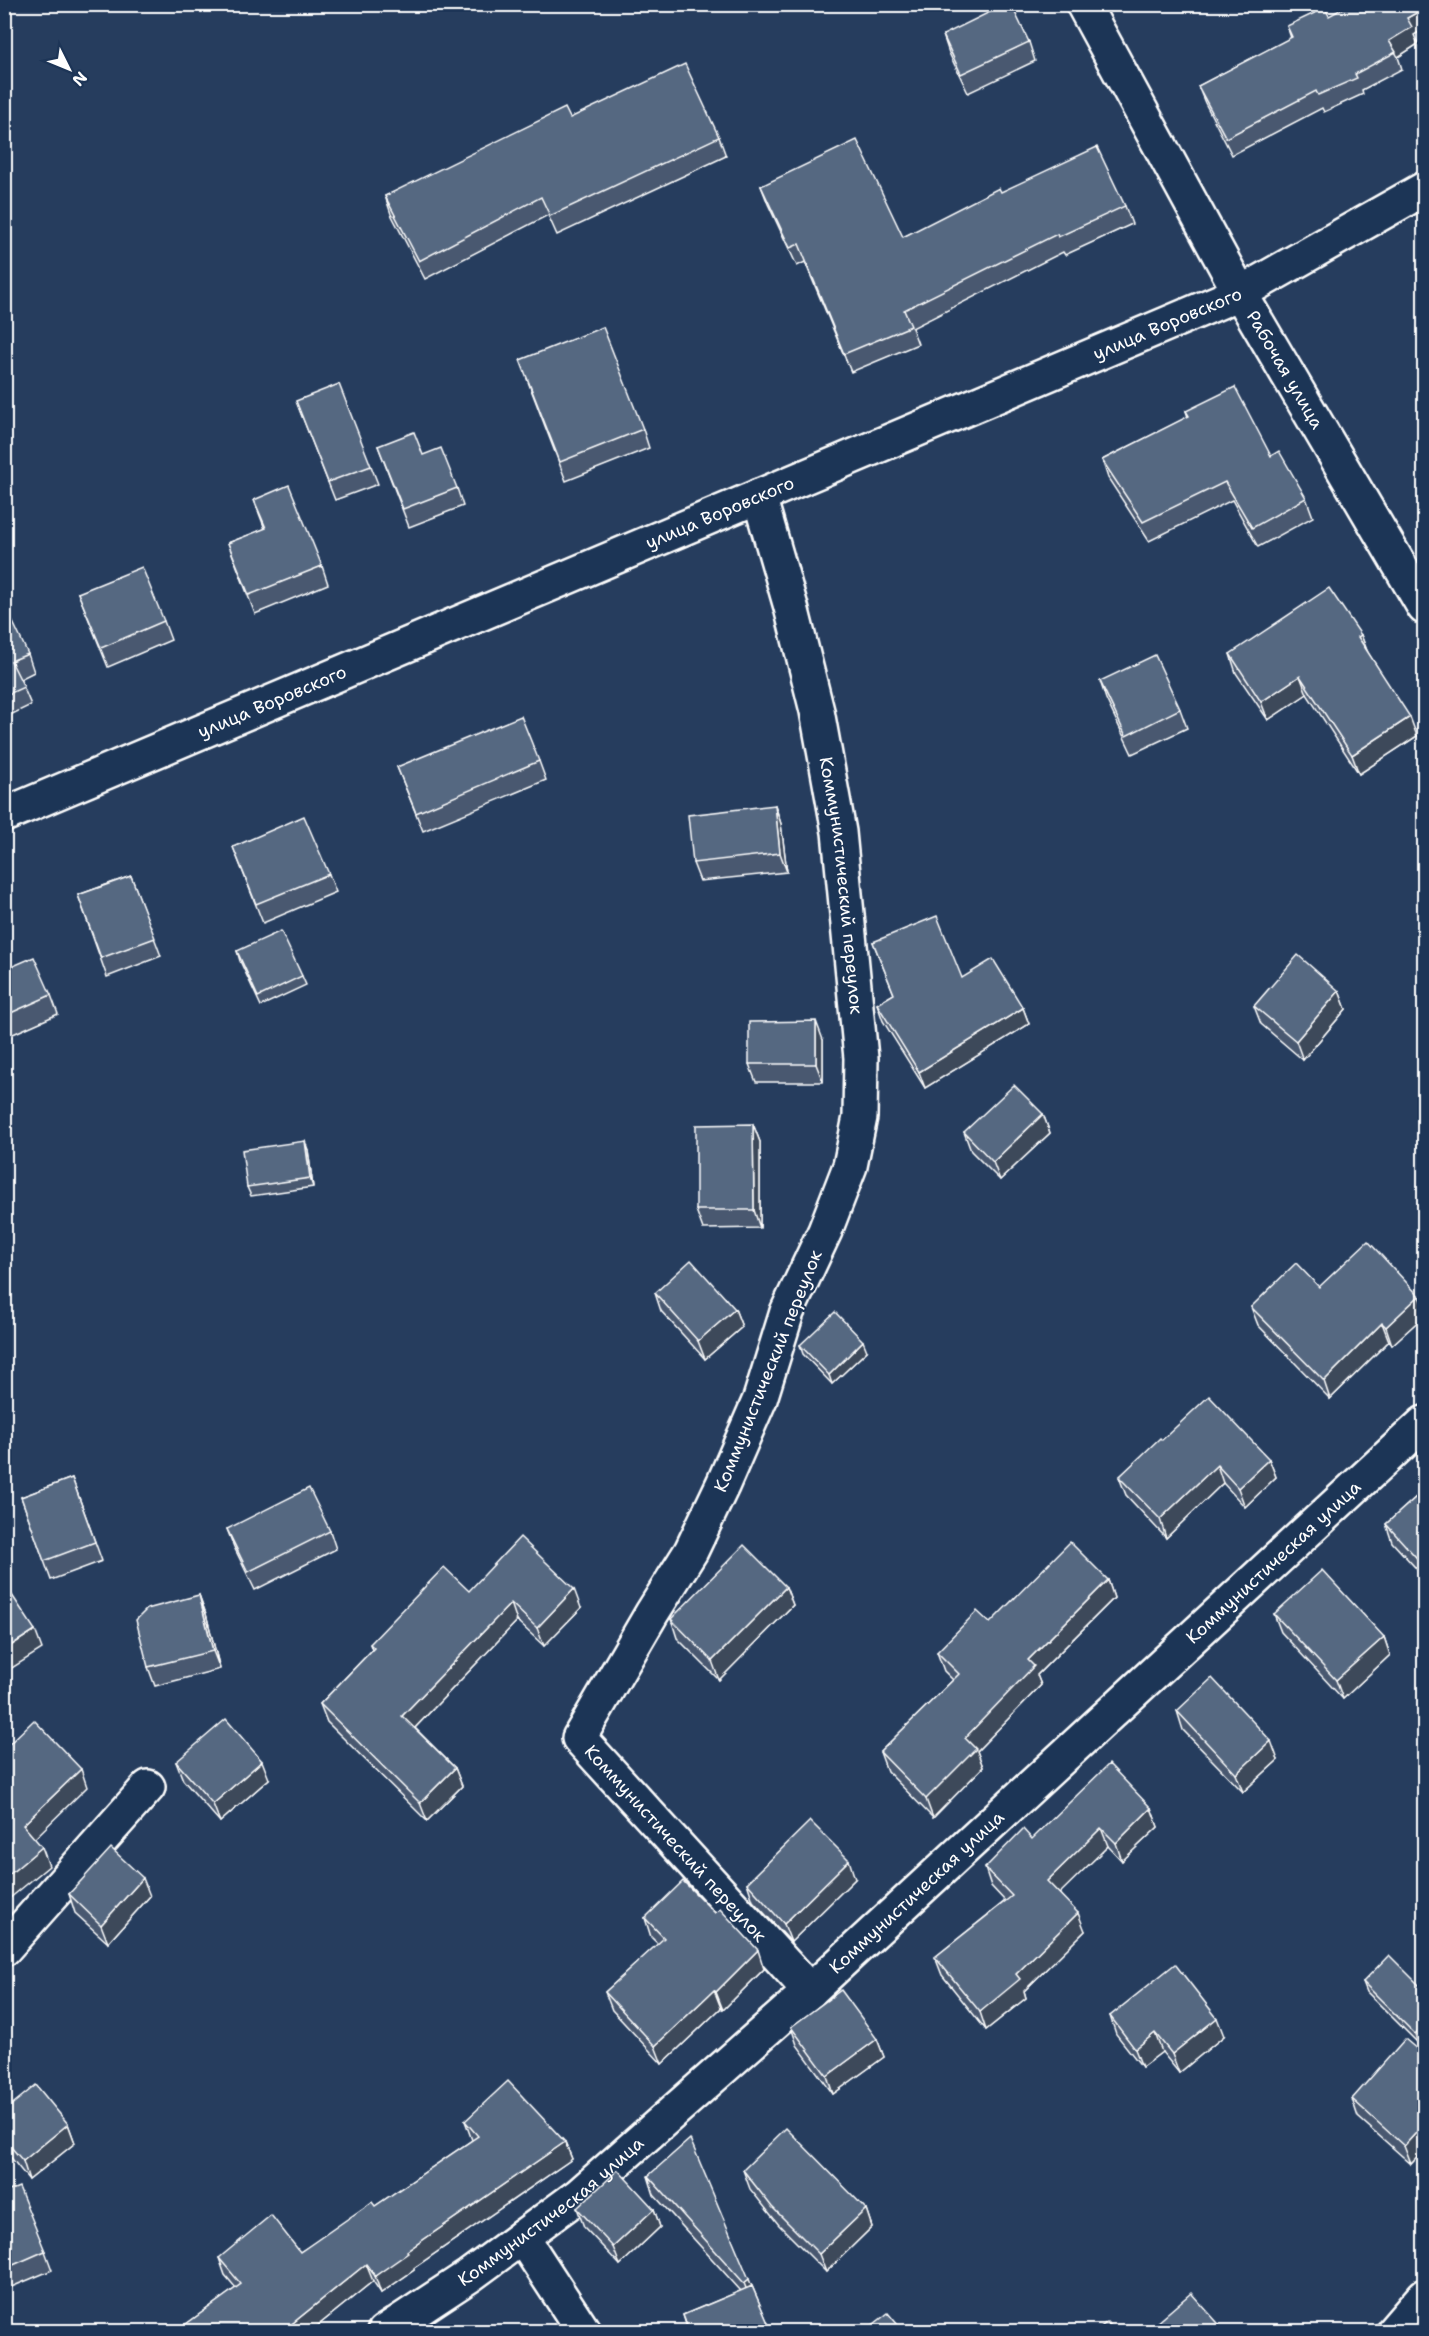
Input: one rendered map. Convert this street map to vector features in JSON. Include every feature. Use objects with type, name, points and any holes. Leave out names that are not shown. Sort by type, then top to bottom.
[{"type":"street","name":"Рабочая улица","points":[[1083,4],[1240,293],[1425,607]]},
{"type":"street","name":"улица Воровского","points":[[4,815],[1240,293],[1425,189]]},
{"type":"street","name":"Коммунистический переулок","points":[[759,496],[791,607],[817,711],[839,832],[861,1058],[860,1117],[850,1166],[825,1230],[787,1312],[760,1399],[723,1484],[691,1551],[579,1738],[810,1991]]},
{"type":"street","name":"Коммунистическая улица","points":[[384,2331],[469,2276],[579,2195],[810,1991],[1425,1424]]},
{"type":"street","points":[[4,1949],[148,1787]]},
{"type":"street","points":[[522,2237],[584,2331]]},
{"type":"street","points":[[1393,2331],[1425,2296]]},
{"type":"building","points":[[1006,4],[1011,4],[1029,42],[961,74],[943,35]]},
{"type":"building","points":[[1351,4],[1425,4],[1425,8],[1407,18],[1412,27],[1389,41],[1396,52],[1355,74],[1357,78],[1318,95],[1316,91],[1226,138],[1198,86],[1292,37],[1287,26],[1325,8],[1329,16]]},
{"type":"building","points":[[685,64],[719,137],[550,216],[541,197],[419,261],[385,196],[565,108],[570,118]]},
{"type":"building","points":[[857,140],[903,237],[999,188],[1001,192],[1097,147],[1125,206],[1058,237],[1057,234],[904,310],[911,326],[844,354],[799,244],[790,248],[761,186]]},
{"type":"building","points":[[603,327],[643,429],[560,462],[520,360]]},
{"type":"building","points":[[339,384],[371,466],[328,482],[296,401]]},
{"type":"building","points":[[1235,387],[1271,456],[1279,451],[1306,498],[1252,528],[1225,482],[1143,522],[1102,460],[1189,416],[1186,411]]},
{"type":"building","points":[[414,432],[423,455],[441,448],[457,488],[403,509],[378,446]]},
{"type":"building","points":[[289,485],[322,566],[249,595],[228,543],[266,528],[254,500]]},
{"type":"building","points":[[142,567],[164,621],[101,648],[78,593]]},
{"type":"building","points":[[1329,588],[1361,635],[1358,637],[1410,717],[1352,755],[1300,676],[1261,702],[1230,654]]},
{"type":"building","points":[[11,618],[28,654],[11,661],[24,687],[4,696],[4,621]]},
{"type":"building","points":[[1155,655],[1180,709],[1126,736],[1100,681]]},
{"type":"building","points":[[521,716],[539,761],[416,813],[397,767]]},
{"type":"building","points":[[775,805],[780,853],[693,863],[688,815]]},
{"type":"building","points":[[304,816],[329,874],[256,904],[233,847]]},
{"type":"building","points":[[131,876],[155,938],[101,958],[78,895]]},
{"type":"building","points":[[937,916],[962,978],[993,959],[1023,1008],[919,1072],[877,1004],[894,994],[873,942]]},
{"type":"building","points":[[281,931],[302,976],[258,997],[237,951]]},
{"type":"building","points":[[1298,955],[1339,991],[1296,1041],[1254,1006]]},
{"type":"building","points":[[34,957],[51,995],[4,1016],[4,970]]},
{"type":"building","points":[[816,1021],[816,1064],[749,1064],[749,1022]]},
{"type":"building","points":[[1014,1085],[1043,1114],[993,1162],[964,1132]]},
{"type":"building","points":[[753,1124],[754,1210],[696,1210],[696,1125]]},
{"type":"building","points":[[305,1141],[310,1178],[247,1187],[242,1150]]},
{"type":"building","points":[[1368,1241],[1419,1296],[1386,1327],[1382,1323],[1324,1381],[1251,1307],[1296,1263],[1319,1287]]},
{"type":"building","points":[[691,1260],[735,1309],[698,1341],[655,1293]]},
{"type":"building","points":[[835,1312],[863,1341],[829,1375],[800,1345]]},
{"type":"building","points":[[1209,1396],[1269,1459],[1238,1488],[1217,1465],[1160,1519],[1119,1477]]},
{"type":"building","points":[[72,1478],[95,1542],[44,1561],[21,1497]]},
{"type":"building","points":[[309,1488],[330,1531],[248,1572],[227,1529]]},
{"type":"building","points":[[1425,1489],[1425,1567],[1386,1524]]},
{"type":"building","points":[[520,1537],[574,1589],[537,1628],[511,1603],[402,1716],[455,1768],[420,1803],[320,1704],[374,1648],[370,1644],[444,1567],[469,1591]]},
{"type":"building","points":[[1070,1542],[1108,1580],[1028,1660],[1034,1666],[965,1738],[976,1749],[926,1799],[880,1752],[959,1674],[937,1652],[977,1611],[990,1623]]},
{"type":"building","points":[[744,1545],[786,1587],[712,1661],[671,1619]]},
{"type":"building","points":[[1322,1570],[1384,1637],[1336,1680],[1274,1614]]},
{"type":"building","points":[[4,1583],[35,1630],[4,1650]]},
{"type":"building","points":[[199,1595],[213,1651],[148,1667],[136,1620],[147,1609]]},
{"type":"building","points":[[1212,1678],[1271,1741],[1236,1774],[1177,1711]]},
{"type":"building","points":[[226,1719],[262,1761],[213,1804],[176,1762]]},
{"type":"building","points":[[34,1720],[81,1769],[23,1825],[42,1847],[4,1879],[4,1749]]},
{"type":"building","points":[[1109,1764],[1151,1808],[1116,1843],[1101,1828],[1047,1881],[1078,1913],[1016,1974],[1020,1979],[980,2012],[935,1957],[1012,1896],[985,1868],[1023,1829],[1032,1839]]},
{"type":"building","points":[[810,1821],[849,1860],[784,1924],[747,1883]]},
{"type":"building","points":[[111,1848],[143,1878],[101,1925],[69,1894]]},
{"type":"building","points":[[683,1881],[715,1913],[720,1909],[758,1950],[716,1992],[714,1990],[655,2046],[605,1992],[664,1938],[645,1918]]},
{"type":"building","points":[[1389,1955],[1425,1991],[1425,2024],[1415,2034],[1363,1982]]},
{"type":"building","points":[[1175,1964],[1217,2018],[1172,2054],[1155,2033],[1135,2049],[1110,2016]]},
{"type":"building","points":[[841,1990],[877,2039],[827,2076],[791,2027]]},
{"type":"building","points":[[1405,2039],[1425,2056],[1425,2123],[1404,2146],[1352,2099]]},
{"type":"building","points":[[508,2081],[565,2142],[407,2251],[408,2253],[375,2276],[366,2264],[283,2331],[186,2331],[182,2327],[241,2284],[219,2258],[271,2215],[300,2252],[372,2202],[375,2206],[478,2136],[465,2121]]},
{"type":"building","points":[[36,2085],[68,2124],[23,2161],[4,2139],[4,2111]]},
{"type":"building","points":[[786,2128],[866,2209],[819,2254],[772,2207],[743,2170]]},
{"type":"building","points":[[690,2139],[749,2279],[744,2283],[648,2176]]},
{"type":"building","points":[[618,2170],[654,2209],[613,2247],[577,2208]]},
{"type":"building","points":[[19,2187],[45,2251],[4,2269],[4,2193]]},
{"type":"building","points":[[752,2286],[771,2330],[689,2331],[683,2315]]},
{"type":"building","points":[[1191,2293],[1225,2331],[1162,2331],[1155,2324]]},
{"type":"building","points":[[888,2313],[903,2331],[865,2331]]},
{"type":"building","points":[[1107,2322],[1116,2331],[1096,2331]]}]
